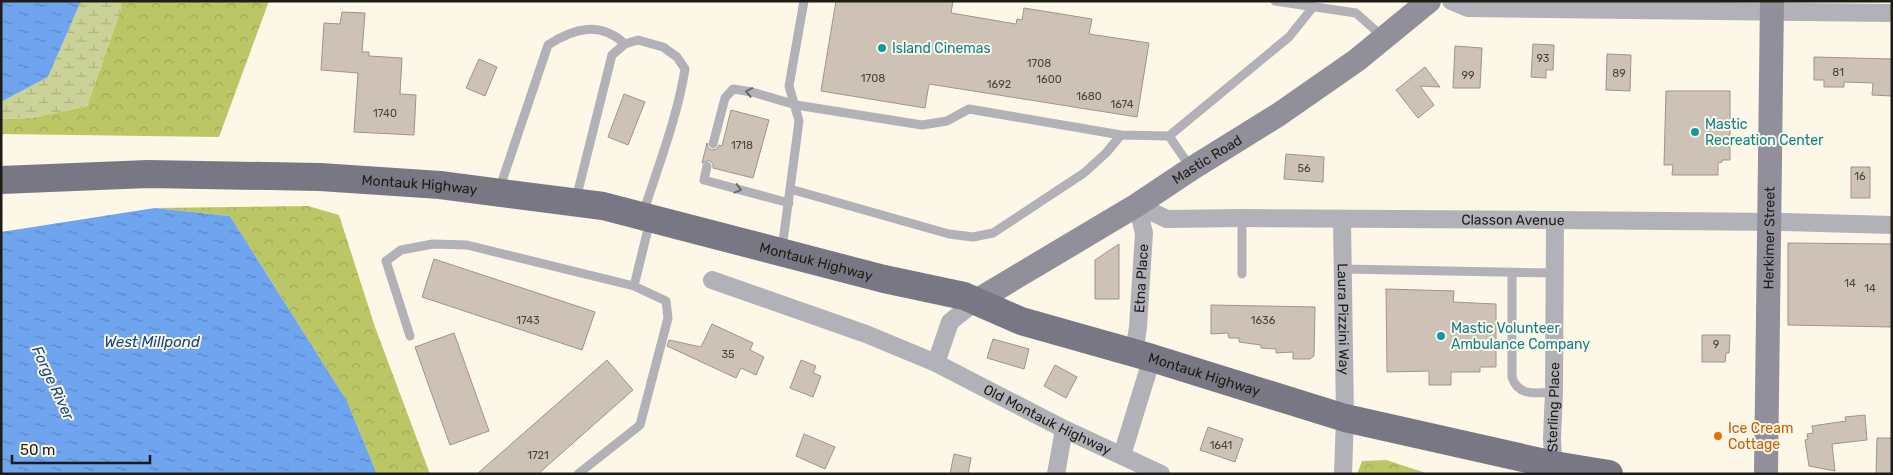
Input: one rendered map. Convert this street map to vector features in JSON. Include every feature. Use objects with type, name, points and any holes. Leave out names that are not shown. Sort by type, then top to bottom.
[{"type":"main road","name":"Mastic Road","points":[[976,301],[1137,205],[1294,104],[1385,39],[1429,1]]},
{"type":"main road","name":"Herkimer Street","points":[[1766,474],[1771,6]]},
{"type":"main road","name":"Montauk Highway","points":[[1,180],[148,174],[320,178],[431,184],[603,206],[884,279],[964,296],[1021,321],[1143,355],[1345,418],[1554,470],[1609,474]]},
{"type":"street","points":[[1451,1],[1468,8],[1771,6],[1892,12]]},
{"type":"street","name":"Classon Avenue","points":[[1137,205],[1167,219],[1555,220],[1892,225]]},
{"type":"street","name":"Etna Place","points":[[1122,455],[1143,355],[1138,327],[1144,233],[1137,205]]},
{"type":"street","name":"Laura Pizzini Way","points":[[1342,220],[1345,418],[1343,474]]},
{"type":"street","name":"Sterling Place","points":[[1554,470],[1552,439],[1555,220]]},
{"type":"street","name":"Old Montauk Highway","points":[[712,280],[866,334],[936,363],[1064,429],[1162,474]]},
{"type":"street","points":[[936,363],[950,322],[976,301]]},
{"type":"street","points":[[1056,474],[1064,429]]},
{"type":"lane","points":[[782,252],[799,121],[789,86],[804,1]]},
{"type":"lane","points":[[1275,1],[1356,13],[1385,39]]},
{"type":"lane","points":[[713,144],[725,98],[733,89],[752,92],[796,106],[922,125],[947,121],[969,109],[1121,135],[1169,136],[1288,37],[1313,7]]},
{"type":"lane","points":[[498,192],[548,45],[579,29],[603,31],[618,38],[625,44]]},
{"type":"lane","points":[[575,202],[612,55],[625,44],[638,40],[663,47],[677,57],[685,69],[681,92],[646,217],[634,286]]},
{"type":"lane","points":[[790,189],[949,234],[973,237],[993,232],[1069,184],[1106,153],[1121,135]]},
{"type":"lane","points":[[1169,136],[1191,169]]},
{"type":"lane","points":[[707,166],[704,180],[789,203]]},
{"type":"lane","points":[[1242,218],[1242,274]]},
{"type":"lane","points":[[410,336],[386,261],[401,250],[433,244],[467,245],[634,286],[666,301],[668,318],[640,425],[578,474]]},
{"type":"lane","points":[[1343,269],[1555,273]]},
{"type":"lane","points":[[1512,273],[1512,377],[1515,386],[1523,392],[1554,392]]},
{"type":"green space","points":[[81,1],[121,1],[121,9],[87,106],[31,118],[1,119],[1,102],[48,77]]},
{"type":"green space","points":[[121,1],[269,1],[219,137],[1,134],[1,119],[31,118],[87,106],[121,9]]},
{"type":"green space","points":[[308,206],[339,215],[375,327],[430,474],[377,474],[347,401],[230,216],[155,208]]},
{"type":"green space","points":[[1386,460],[1429,474],[1357,474],[1362,461]]},
{"type":"water","points":[[1,1],[81,1],[48,77],[1,102]]},
{"type":"water","name":"West Millpond","points":[[155,208],[230,216],[347,401],[377,474],[1,474],[1,232]]},
{"type":"building","points":[[836,1],[953,1],[951,13],[1016,24],[1017,19],[1022,20],[1024,8],[1092,19],[1089,34],[1149,43],[1137,117],[929,84],[925,108],[821,91]]},
{"type":"building","points":[[342,12],[365,13],[362,52],[369,52],[369,56],[402,58],[400,94],[416,95],[414,135],[354,132],[358,73],[321,70],[324,23],[340,24]]},
{"type":"building","points":[[1533,44],[1554,45],[1553,70],[1546,70],[1546,78],[1531,77]]},
{"type":"building","points":[[1455,46],[1482,48],[1480,88],[1453,88]]},
{"type":"building","points":[[1607,54],[1631,55],[1630,91],[1606,90]]},
{"type":"building","points":[[1814,57],[1892,59],[1892,96],[1872,95],[1873,83],[1844,82],[1844,87],[1824,87],[1824,80],[1814,80]]},
{"type":"building","points":[[479,59],[497,67],[485,96],[466,88]]},
{"type":"building","points":[[1425,67],[1440,87],[1420,86],[1434,105],[1418,118],[1396,90]]},
{"type":"building","name":"Mastic Recreation Center","points":[[1666,91],[1730,91],[1730,160],[1722,160],[1722,162],[1718,163],[1718,175],[1672,175],[1673,165],[1664,165]]},
{"type":"building","points":[[624,94],[645,102],[628,145],[608,137]]},
{"type":"building","points":[[731,110],[769,120],[753,178],[713,168],[713,164],[709,160],[702,163],[707,143],[708,148],[712,150],[717,149],[719,145],[722,146]]},
{"type":"building","points":[[1286,154],[1324,157],[1323,182],[1284,179]]},
{"type":"building","points":[[1851,167],[1870,167],[1870,198],[1851,198]]},
{"type":"building","points":[[1788,243],[1892,244],[1892,327],[1788,325]]},
{"type":"building","points":[[1119,244],[1119,299],[1095,299],[1095,260]]},
{"type":"building","points":[[434,259],[595,312],[582,350],[422,297]]},
{"type":"building","name":"Mastic Volunteer Ambulance Company","points":[[1386,289],[1454,291],[1453,302],[1496,304],[1496,367],[1480,367],[1480,372],[1451,372],[1451,385],[1429,385],[1429,371],[1387,372]]},
{"type":"building","points":[[1211,305],[1315,307],[1314,356],[1310,359],[1293,359],[1293,352],[1276,353],[1276,349],[1261,348],[1261,345],[1239,342],[1239,338],[1229,338],[1228,333],[1211,334]]},
{"type":"building","points":[[712,324],[753,343],[750,350],[764,357],[756,375],[741,368],[736,378],[667,346],[669,340],[701,347]]},
{"type":"building","points":[[454,333],[489,431],[450,445],[415,347]]},
{"type":"building","points":[[1702,335],[1730,335],[1729,353],[1726,353],[1725,362],[1702,362]]},
{"type":"building","points":[[993,339],[1029,349],[1024,369],[987,358]]},
{"type":"building","points":[[607,360],[633,390],[538,474],[477,474]]},
{"type":"building","points":[[801,360],[816,366],[813,373],[821,376],[813,397],[790,388]]},
{"type":"building","points":[[1055,365],[1077,377],[1066,398],[1044,386]]},
{"type":"building","points":[[1865,415],[1867,440],[1832,444],[1835,471],[1809,466],[1805,440],[1808,439],[1807,434],[1813,433],[1812,426],[1846,421],[1845,417]]},
{"type":"building","points":[[1208,427],[1243,439],[1235,462],[1200,450]]},
{"type":"building","points":[[804,434],[835,447],[825,469],[796,456]]},
{"type":"building","points":[[1877,438],[1892,438],[1892,474],[1876,474]]},
{"type":"building","points":[[954,454],[971,458],[968,474],[950,474]]},
{"type":"place","name":"Island Cinemas","points":[[882,48]]},
{"type":"place","name":"Mastic Recreation Center","points":[[1695,132]]},
{"type":"place","name":"Mastic Volunteer Ambulance Company","points":[[1441,336]]},
{"type":"place","name":"Ice Cream Cottage","points":[[1718,436]]},
{"type":"water label","name":"Forge River","points":[[53,383]]}]
